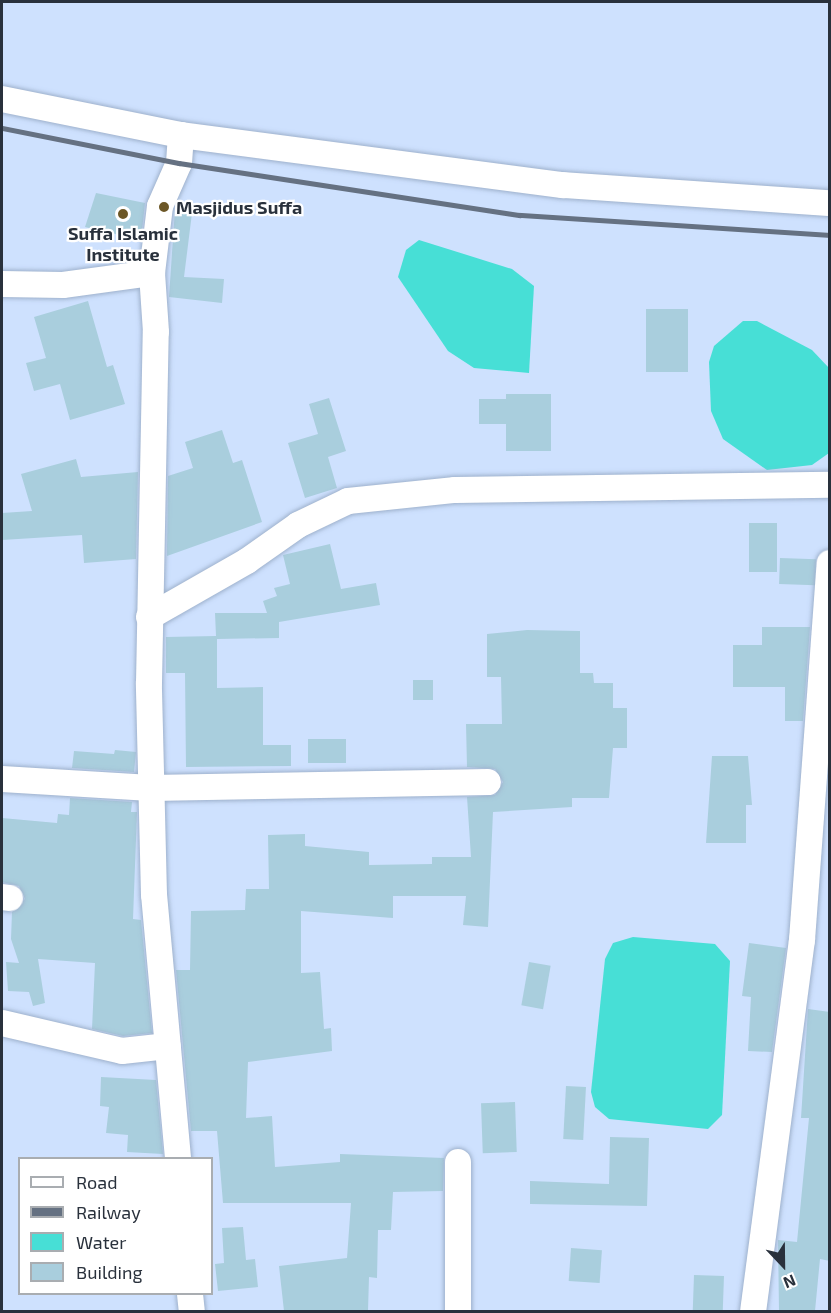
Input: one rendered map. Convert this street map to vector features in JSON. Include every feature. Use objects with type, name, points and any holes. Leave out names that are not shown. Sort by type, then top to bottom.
[{"type":"street","points":[[2,99],[181,135],[562,185],[830,203]]},
{"type":"street","points":[[178,1157],[168,1046],[152,788],[149,616],[156,332],[152,273],[160,206],[179,163],[181,135]]},
{"type":"street","points":[[2,284],[63,285],[152,273]]},
{"type":"street","points":[[149,616],[247,561],[298,525],[348,501],[455,490],[830,485]]},
{"type":"street","points":[[753,1311],[802,940],[824,699],[830,563]]},
{"type":"street","points":[[2,779],[152,788],[489,782]]},
{"type":"street","points":[[2,1023],[122,1051],[168,1046]]},
{"type":"street","points":[[458,1162],[458,1311]]},
{"type":"street","points":[[190,1295],[192,1311]]},
{"type":"water","points":[[419,240],[512,269],[534,286],[529,373],[474,368],[448,351],[398,277],[406,250]]},
{"type":"water","points":[[743,321],[757,321],[812,350],[829,368],[829,453],[812,465],[767,470],[723,439],[711,411],[709,362],[714,346]]},
{"type":"water","points":[[633,937],[715,944],[730,961],[722,1115],[708,1129],[609,1119],[595,1107],[591,1092],[605,959],[613,943]]},
{"type":"building","name":"Suffa Islamic Institute","points":[[96,193],[145,203],[141,240],[85,227]]},
{"type":"building","points":[[175,209],[192,213],[184,277],[224,279],[222,303],[169,297]]},
{"type":"building","points":[[88,301],[107,367],[113,365],[125,404],[70,420],[60,384],[34,391],[26,363],[46,358],[34,317]]},
{"type":"building","points":[[646,309],[688,309],[688,372],[646,372]]},
{"type":"building","points":[[506,394],[551,394],[551,451],[506,451],[506,424],[479,424],[479,399],[506,399]]},
{"type":"building","points":[[329,398],[346,451],[328,457],[337,488],[305,498],[288,443],[318,434],[309,404]]},
{"type":"building","points":[[222,430],[233,463],[242,460],[262,522],[167,556],[168,476],[193,468],[185,442]]},
{"type":"building","points":[[76,459],[81,477],[138,472],[136,559],[84,563],[82,535],[2,540],[2,513],[32,511],[21,474]]},
{"type":"building","points":[[749,523],[777,523],[777,572],[749,572]]},
{"type":"building","points":[[330,544],[341,589],[376,583],[380,605],[279,622],[279,638],[217,639],[217,688],[263,687],[263,745],[291,745],[291,766],[186,767],[185,673],[166,673],[166,637],[216,636],[215,613],[267,613],[263,601],[277,596],[274,588],[290,584],[283,555]]},
{"type":"building","points":[[780,558],[816,559],[815,585],[779,584]]},
{"type":"building","points":[[762,627],[810,627],[803,721],[785,721],[785,687],[733,687],[733,645],[762,645]]},
{"type":"building","points":[[527,630],[580,631],[580,673],[593,673],[594,683],[613,683],[613,708],[627,708],[627,748],[613,748],[609,798],[572,798],[572,807],[493,812],[488,927],[463,925],[466,896],[393,896],[393,918],[301,911],[301,973],[320,972],[324,1029],[331,1028],[332,1051],[248,1062],[246,1118],[272,1116],[275,1167],[340,1162],[340,1154],[444,1158],[443,1191],[393,1192],[391,1230],[378,1230],[377,1278],[369,1277],[368,1311],[284,1311],[279,1266],[347,1258],[351,1203],[223,1203],[217,1131],[191,1131],[176,970],[190,970],[191,911],[245,910],[246,889],[269,889],[268,835],[305,834],[305,846],[369,852],[369,865],[432,864],[432,857],[471,857],[467,797],[495,795],[503,782],[495,769],[467,767],[466,724],[502,724],[501,677],[487,677],[487,634]]},
{"type":"building","points":[[413,680],[433,680],[433,700],[413,700]]},
{"type":"building","points":[[308,739],[346,739],[346,763],[308,763]]},
{"type":"building","points":[[115,750],[136,752],[134,772],[72,768],[74,751],[114,754]]},
{"type":"building","points":[[712,756],[748,756],[752,805],[746,805],[746,843],[706,843]]},
{"type":"building","points":[[70,798],[132,802],[131,812],[137,812],[133,919],[141,920],[152,1033],[123,1036],[92,1029],[95,963],[38,959],[45,1003],[33,1006],[29,992],[8,991],[6,962],[19,963],[11,939],[12,912],[25,899],[19,886],[2,882],[2,818],[57,823],[58,814],[69,815]]},
{"type":"building","points":[[749,943],[786,948],[772,1052],[748,1051],[751,997],[742,996]]},
{"type":"building","points":[[529,962],[551,966],[543,1009],[521,1005]]},
{"type":"building","points":[[808,1009],[830,1012],[830,1261],[820,1259],[815,1311],[779,1311],[778,1240],[797,1242],[809,1118],[801,1118]]},
{"type":"building","points":[[101,1077],[156,1080],[163,1154],[127,1152],[128,1135],[106,1133],[109,1107],[100,1106]]},
{"type":"building","points":[[566,1086],[586,1087],[583,1140],[563,1139]]},
{"type":"building","points":[[515,1102],[517,1152],[483,1153],[481,1103]]},
{"type":"building","points":[[610,1137],[649,1138],[647,1206],[530,1204],[530,1181],[609,1184]]},
{"type":"building","points":[[243,1227],[246,1260],[255,1259],[258,1287],[218,1291],[215,1264],[224,1263],[222,1228]]},
{"type":"building","points":[[571,1248],[602,1250],[600,1283],[569,1281]]},
{"type":"building","points":[[694,1275],[724,1276],[723,1312],[693,1311]]},
{"type":"railway","points":[[2,128],[179,163],[520,215],[830,235]]},
{"type":"place","name":"Masjidus Suffa","points":[[164,207]]},
{"type":"place","name":"Suffa Islamic Institute","points":[[123,214]]}]
